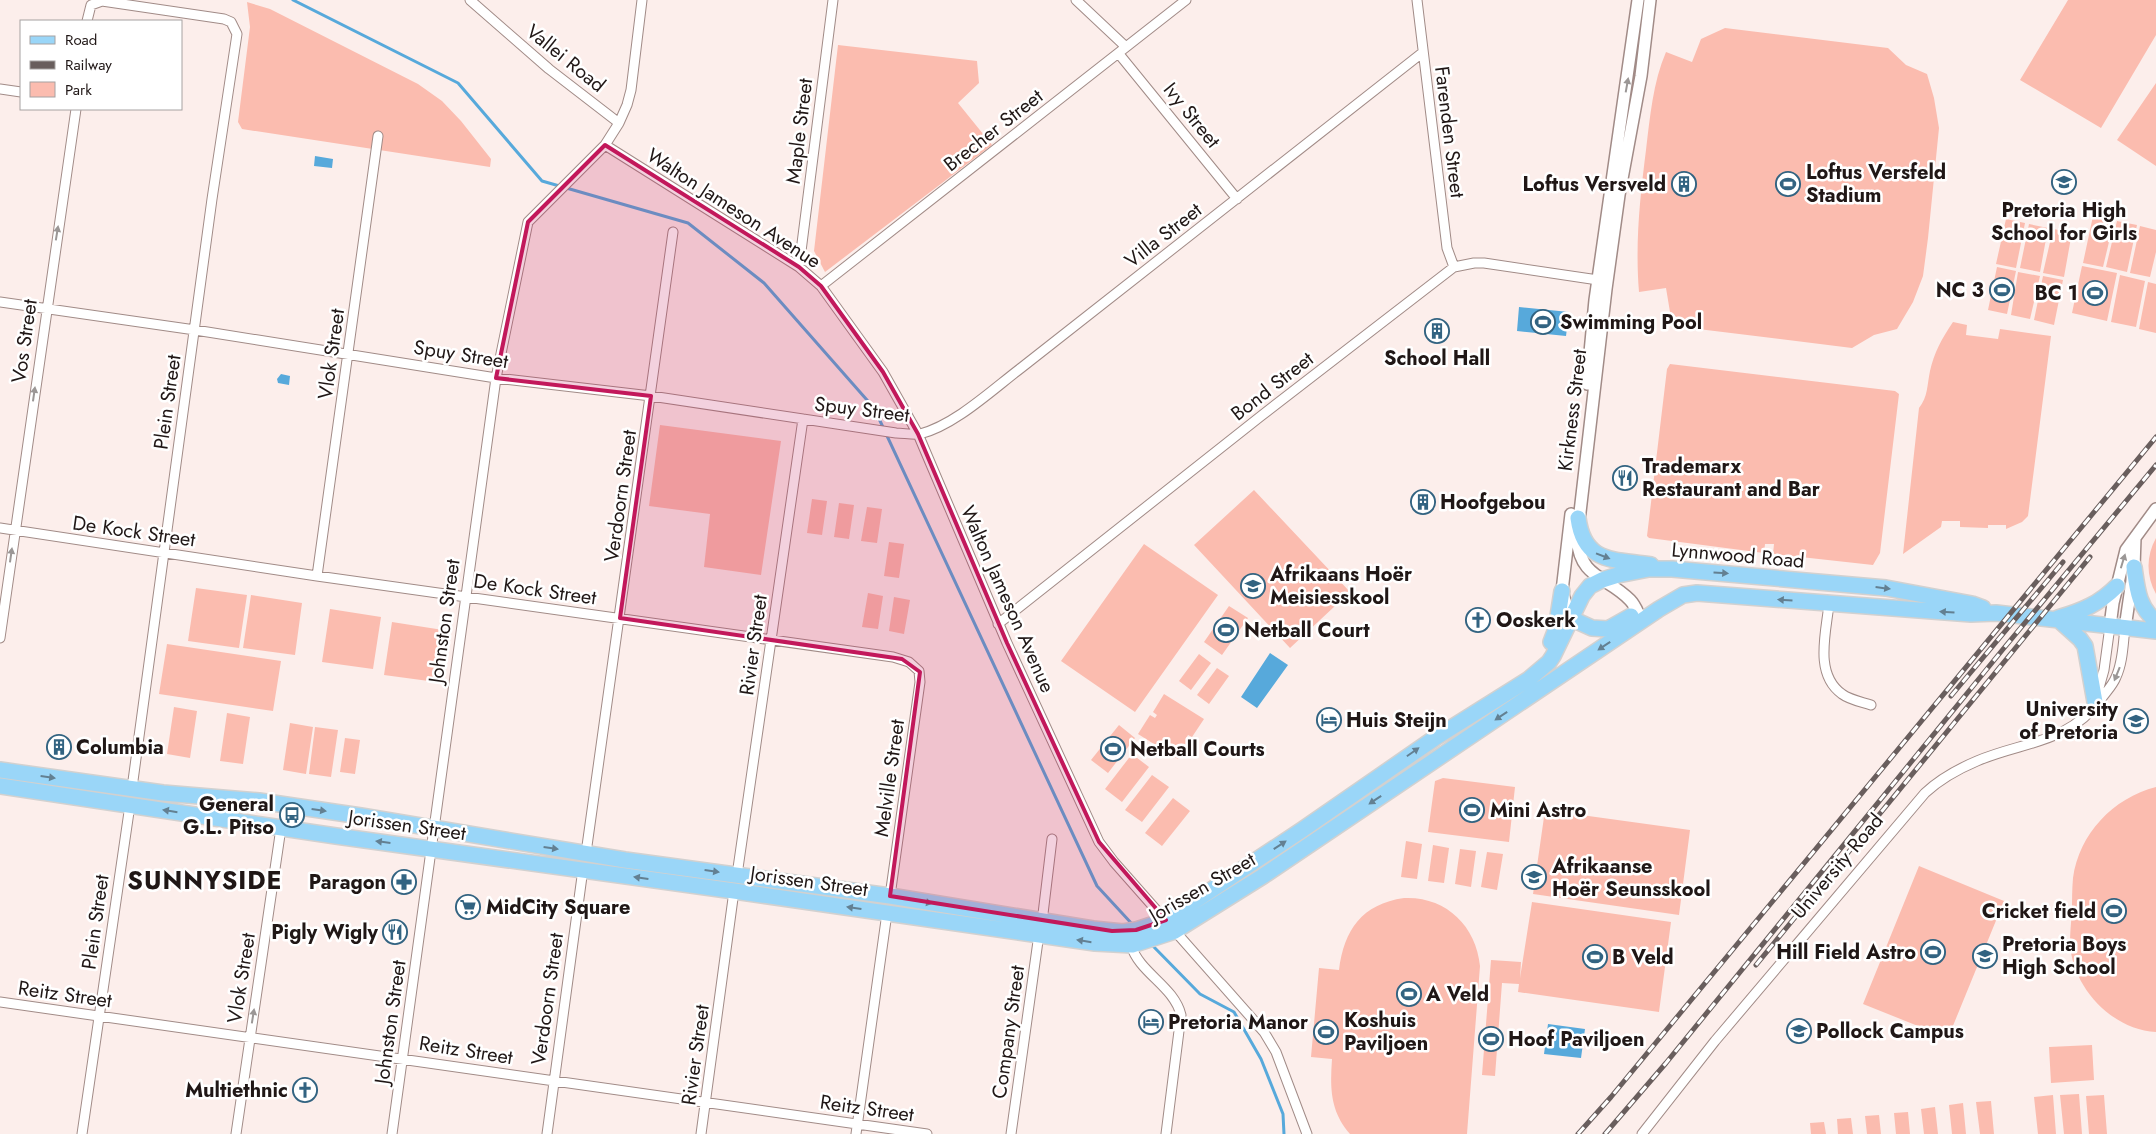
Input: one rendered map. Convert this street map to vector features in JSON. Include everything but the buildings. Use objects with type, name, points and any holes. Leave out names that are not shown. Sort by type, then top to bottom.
[{"type":"main road","points":[[1578,518],[1580,533],[1585,543],[1598,555],[1672,569]]},
{"type":"main road","points":[[2134,567],[2142,606],[2147,614],[2156,621]]},
{"type":"main road","name":"Lynnwood Road","points":[[1529,679],[1549,662],[1559,646],[1570,618],[1590,586],[1602,580],[1649,569],[1672,569],[1886,588],[1972,604],[1996,614]]},
{"type":"main road","points":[[2055,621],[2092,607],[2117,586]]},
{"type":"main road","points":[[1541,669],[1556,629],[1562,591]]},
{"type":"main road","name":"Lynnwood Road","points":[[1542,689],[1640,616],[1690,593],[1971,614],[1996,614],[2156,632]]},
{"type":"main road","points":[[1570,618],[1592,628],[1608,629],[1640,616]]},
{"type":"main road","points":[[2055,621],[2080,639],[2085,646],[2093,707]]},
{"type":"main road","name":"Jorissen Street","points":[[0,770],[163,793],[250,800],[361,816],[433,837],[541,864],[887,913],[1041,928],[1123,932],[1168,927],[1302,830],[1435,738],[1529,679]]},
{"type":"main road","name":"Jorissen Street","points":[[0,786],[281,828],[433,837],[586,853],[890,896],[1041,928],[1095,943],[1132,945],[1263,876],[1542,689]]},
{"type":"main road","points":[[1435,738],[1445,753]]},
{"type":"street","name":"Vallei Road","points":[[470,0],[549,69],[619,123]]},
{"type":"street","name":"Johnston Street","points":[[392,1134],[496,378],[528,222],[605,146],[619,123],[627,106],[631,90],[642,0]]},
{"type":"street","name":"Maple Street","points":[[799,267],[833,0]]},
{"type":"street","name":"Ivy Street","points":[[1076,0],[1123,50],[1237,199]]},
{"type":"street","name":"Brecher Street","points":[[821,286],[1186,0]]},
{"type":"street","name":"Farenden Street","points":[[1417,0],[1447,248],[1454,267]]},
{"type":"street","name":"Kirkness Street","points":[[1638,0],[1610,193],[1577,538],[1580,558],[1586,566],[1628,598],[1640,616]]},
{"type":"street","name":"Kirkness Street","points":[[1570,618],[1562,591],[1602,285],[1609,268],[1625,161],[1641,76],[1650,0]]},
{"type":"street","name":"Plein Street","points":[[86,20],[91,5],[102,2],[224,20],[231,22],[237,34],[212,199],[132,788]]},
{"type":"street","name":"Villa Street","points":[[918,434],[941,425],[970,406],[1422,53]]},
{"type":"street","points":[[0,89],[20,92]]},
{"type":"street","name":"Vos Street","points":[[0,638],[76,110]]},
{"type":"street","points":[[1610,193],[1617,172],[1625,161],[1619,133]]},
{"type":"street","name":"Vlok Street","points":[[317,576],[378,136]]},
{"type":"street","name":"Walton Jameson Avenue","points":[[605,146],[799,267],[821,286],[883,372],[918,434],[998,624],[1099,842],[1168,927],[1264,1032],[1276,1052],[1307,1134]]},
{"type":"street","name":"Verdoorn Street","points":[[586,853],[652,396],[673,232]]},
{"type":"street","name":"Bond Street","points":[[998,624],[1261,416],[1454,267],[1474,263],[1484,264],[1602,285]]},
{"type":"street","name":"Spuy Street","points":[[0,302],[195,330],[496,378],[652,396],[896,433],[918,434]]},
{"type":"street","name":"Rivier Street","points":[[738,875],[803,419]]},
{"type":"street","points":[[2093,707],[2104,670],[2117,586],[2126,550],[2156,509]]},
{"type":"street","name":"De Kock Street","points":[[0,528],[317,576],[893,657],[915,666]]},
{"type":"street","name":"University Road","points":[[1642,1134],[1715,1041],[1925,793],[1945,777],[1967,765],[2053,737],[2078,724],[2093,707],[2116,677],[2121,663],[2134,567],[2135,538]]},
{"type":"street","points":[[1829,604],[1823,660],[1826,671],[1833,686],[1843,695],[1870,705]]},
{"type":"street","name":"Melville Street","points":[[890,896],[920,682],[920,672],[915,666]]},
{"type":"street","name":"Plein Street","points":[[82,1134],[130,805]]},
{"type":"street","name":"Vlok Street","points":[[236,1134],[281,828]]},
{"type":"street","name":"Company Street","points":[[1012,1134],[1052,839]]},
{"type":"street","name":"Verdoorn Street","points":[[547,1134],[583,869]]},
{"type":"street","name":"Rivier Street","points":[[701,1134],[734,891]]},
{"type":"street","points":[[856,1130],[887,913]]},
{"type":"street","points":[[1132,945],[1134,957],[1169,994],[1181,1014],[1166,1134]]},
{"type":"street","name":"Reitz Street","points":[[0,1002],[706,1103],[856,1130],[927,1134]]},
{"type":"highlighted area","points":[[605,145],[799,267],[821,286],[883,372],[918,434],[1007,643],[1099,842],[1166,920],[1136,930],[1112,931],[890,896],[920,672],[902,659],[620,618],[651,396],[496,378],[528,222]]},
{"type":"green space","points":[[2068,0],[2156,0],[2156,35],[2101,128],[2020,80]]},
{"type":"green space","points":[[247,2],[270,9],[418,84],[442,101],[461,121],[491,159],[490,167],[242,129],[238,122],[250,27]]},
{"type":"green space","name":"Loftus Versfeld Stadium","points":[[1725,28],[1888,48],[1906,65],[1927,74],[1934,98],[1939,128],[1928,238],[1923,276],[1913,302],[1897,329],[1874,335],[1852,348],[1690,328],[1670,312],[1666,288],[1639,292],[1638,238],[1642,185],[1649,125],[1658,75],[1666,52],[1692,62],[1701,39]]},
{"type":"green space","points":[[838,45],[977,61],[979,83],[958,103],[992,145],[825,272],[814,251]]},
{"type":"green space","points":[[2156,83],[2156,166],[2117,140]]},
{"type":"green space","points":[[2093,216],[2114,221],[2103,267],[2083,263]]},
{"type":"green space","points":[[2006,219],[2025,223],[2016,268],[1996,264]]},
{"type":"green space","points":[[2117,221],[2137,225],[2127,272],[2106,267]]},
{"type":"green space","points":[[2029,224],[2048,228],[2040,272],[2020,268]]},
{"type":"green space","points":[[2140,226],[2156,230],[2156,252],[2150,277],[2130,273]]},
{"type":"green space","points":[[2053,229],[2072,232],[2064,277],[2043,273]]},
{"type":"green space","name":"BC 1","points":[[2082,266],[2117,273],[2107,321],[2072,313]]},
{"type":"green space","name":"NC 3","points":[[1997,267],[2016,271],[2007,314],[1988,310]]},
{"type":"green space","points":[[2018,272],[2040,276],[2030,319],[2011,315]]},
{"type":"green space","points":[[2120,275],[2145,281],[2136,327],[2111,322]]},
{"type":"green space","points":[[2043,276],[2063,280],[2054,325],[2034,320]]},
{"type":"green space","points":[[2148,282],[2156,284],[2156,333],[2139,329]]},
{"type":"green space","points":[[1953,322],[1967,325],[1966,335],[1998,339],[2000,329],[2051,336],[2028,516],[2022,522],[2006,529],[2006,525],[1988,525],[1988,528],[1960,527],[1960,521],[1942,521],[1941,527],[1903,554],[1919,408],[1926,395],[1930,371],[1936,352]]},
{"type":"green space","points":[[1670,364],[1895,391],[1899,394],[1880,553],[1873,565],[1773,554],[1774,544],[1765,544],[1764,553],[1649,538],[1647,536],[1667,369]]},
{"type":"green space","points":[[660,425],[781,441],[761,575],[704,567],[710,514],[649,506]]},
{"type":"green space","points":[[1254,490],[1350,592],[1290,648],[1194,545]]},
{"type":"green space","points":[[812,499],[827,501],[822,535],[807,533]]},
{"type":"green space","points":[[839,503],[854,505],[849,539],[834,537]]},
{"type":"green space","points":[[867,507],[882,509],[877,543],[861,541]]},
{"type":"green space","points":[[2156,538],[2156,594],[2150,580],[2148,566],[2150,552]]},
{"type":"green space","points":[[889,542],[904,544],[899,578],[884,576]]},
{"type":"green space","points":[[1144,544],[1218,595],[1135,712],[1061,661]]},
{"type":"green space","points":[[196,588],[247,595],[239,648],[188,641]]},
{"type":"green space","points":[[868,593],[883,596],[878,629],[862,627]]},
{"type":"green space","points":[[251,595],[302,603],[295,655],[243,648]]},
{"type":"green space","points":[[894,597],[910,600],[904,634],[889,631]]},
{"type":"green space","name":"Netball Court","points":[[1229,606],[1248,618],[1222,655],[1204,642]]},
{"type":"green space","points":[[330,609],[381,617],[373,669],[322,662]]},
{"type":"green space","points":[[392,622],[443,630],[436,682],[384,675]]},
{"type":"green space","points":[[167,644],[281,661],[273,711],[159,694]]},
{"type":"green space","points":[[1199,654],[1211,663],[1191,690],[1179,681]]},
{"type":"green space","points":[[1217,668],[1229,676],[1209,704],[1197,695]]},
{"type":"green space","points":[[1164,694],[1204,719],[1192,737],[1188,735],[1186,738],[1190,740],[1178,759],[1138,734],[1150,715],[1155,718],[1157,715],[1153,712]]},
{"type":"green space","points":[[174,707],[197,711],[190,758],[167,754]]},
{"type":"green space","points":[[227,713],[250,717],[243,764],[220,761]]},
{"type":"green space","points":[[290,723],[313,727],[306,774],[283,770]]},
{"type":"green space","name":"Netball Courts","points":[[1119,725],[1135,738],[1108,773],[1091,760]]},
{"type":"green space","points":[[315,727],[338,730],[331,777],[309,774]]},
{"type":"green space","points":[[345,738],[360,740],[355,774],[340,772]]},
{"type":"green space","points":[[1132,754],[1149,767],[1122,802],[1105,789]]},
{"type":"green space","points":[[1152,775],[1169,787],[1142,822],[1125,810]]},
{"type":"green space","name":"Mini Astro","points":[[1443,778],[1515,787],[1509,842],[1428,832],[1435,781]]},
{"type":"green space","name":"Cricket field","points":[[2156,787],[2156,1032],[2124,1023],[2110,1015],[2097,1003],[2086,990],[2072,959],[2070,931],[2073,878],[2082,847],[2101,820],[2112,809],[2140,792]]},
{"type":"green space","points":[[1173,798],[1190,811],[1162,846],[1145,833]]},
{"type":"green space","points":[[1545,810],[1690,830],[1679,915],[1533,894]]},
{"type":"green space","points":[[1406,841],[1422,844],[1417,879],[1401,877]]},
{"type":"green space","points":[[1433,845],[1449,848],[1444,883],[1428,881]]},
{"type":"green space","points":[[1460,849],[1476,851],[1471,887],[1455,884]]},
{"type":"green space","points":[[1487,852],[1503,854],[1497,890],[1481,887]]},
{"type":"green space","name":"Hill Field Astro","points":[[1919,866],[2004,901],[1948,1038],[1863,1004]]},
{"type":"green space","points":[[1404,898],[1433,902],[1445,908],[1465,926],[1477,951],[1480,966],[1467,1134],[1350,1134],[1338,1117],[1335,1108],[1331,1080],[1332,1059],[1311,1057],[1319,968],[1339,970],[1345,943],[1358,921],[1377,906]]},
{"type":"green space","name":"B Veld","points":[[1532,902],[1671,922],[1659,1012],[1518,992],[1519,984],[1502,983],[1495,1076],[1482,1075],[1491,960],[1521,962],[1520,978]]},
{"type":"green space","points":[[2092,1045],[2094,1080],[2051,1083],[2049,1047]]},
{"type":"green space","points":[[2079,1094],[2082,1134],[2064,1134],[2060,1095]]},
{"type":"green space","points":[[2053,1095],[2056,1134],[2038,1134],[2034,1097]]},
{"type":"green space","points":[[2104,1095],[2107,1134],[2089,1134],[2086,1096]]},
{"type":"green space","points":[[1991,1101],[1994,1134],[1980,1134],[1976,1102]]},
{"type":"green space","points":[[1963,1103],[1966,1134],[1952,1134],[1949,1105]]},
{"type":"green space","points":[[1935,1107],[1938,1134],[1924,1134],[1921,1109]]},
{"type":"green space","points":[[1908,1112],[1910,1134],[1896,1134],[1894,1113]]},
{"type":"green space","points":[[1879,1115],[1881,1134],[1867,1134],[1865,1116]]},
{"type":"green space","points":[[1851,1118],[1853,1134],[1838,1134],[1837,1119]]},
{"type":"green space","points":[[1824,1122],[1826,1134],[1811,1134],[1810,1123]]},
{"type":"water","points":[[315,156],[333,159],[332,168],[314,166]]},
{"type":"water","name":"Swimming Pool","points":[[1519,307],[1569,312],[1566,336],[1517,331]]},
{"type":"water","points":[[281,374],[290,376],[289,385],[278,383],[277,379]]},
{"type":"water","points":[[1270,653],[1288,665],[1257,708],[1241,697]]},
{"type":"water","points":[[1548,1024],[1585,1029],[1581,1058],[1544,1054]]},
{"type":"waterway","points":[[293,0],[458,83],[542,181],[688,223],[764,283],[874,408],[1097,886],[1133,925]]},
{"type":"waterway","points":[[1151,944],[1200,994],[1234,1012],[1261,1059],[1283,1114],[1284,1134]]},
{"type":"railway","points":[[1578,1134],[1611,1097],[2156,437]]},
{"type":"railway","points":[[1605,1134],[1666,1063],[2004,648],[2156,465]]},
{"type":"railway","points":[[1756,965],[2090,557]]},
{"type":"railway","points":[[1951,696],[2063,562]]},
{"type":"place","name":"Pretoria High School for Girls","points":[[2064,182]]},
{"type":"place","name":"Loftus Versveld","points":[[1684,184]]},
{"type":"place","name":"Loftus Versfeld Stadium","points":[[1788,184]]},
{"type":"place","name":"NC 3","points":[[2002,290]]},
{"type":"place","name":"BC 1","points":[[2095,293]]},
{"type":"place","name":"Swimming Pool","points":[[1543,322]]},
{"type":"place","name":"School Hall","points":[[1437,331]]},
{"type":"place","name":"Trademarx Restaurant and Bar","points":[[1625,478]]},
{"type":"place","name":"Hoofgebou","points":[[1423,502]]},
{"type":"place","name":"Afrikaans Hoër Meisiesskool","points":[[1253,586]]},
{"type":"place","name":"Ooskerk","points":[[1478,620]]},
{"type":"place","name":"Netball Court","points":[[1226,630]]},
{"type":"place","name":"Huis Steijn","points":[[1329,720]]},
{"type":"place","name":"University of Pretoria","points":[[2136,721]]},
{"type":"place","name":"Columbia","points":[[59,747]]},
{"type":"place","name":"Netball Courts","points":[[1113,749]]},
{"type":"place","name":"Mini Astro","points":[[1472,810]]},
{"type":"place","name":"General G.L. Pitso","points":[[292,815]]},
{"type":"place","name":"Afrikaanse Hoër Seunsskool","points":[[1534,877]]},
{"type":"place","name":"Paragon","points":[[404,882]]},
{"type":"place","name":"MidCity Square","points":[[468,907]]},
{"type":"place","name":"Cricket field","points":[[2114,911]]},
{"type":"place","name":"Pigly Wigly","points":[[395,932]]},
{"type":"place","name":"Hill Field Astro","points":[[1933,952]]},
{"type":"place","name":"Pretoria Boys High School","points":[[1985,956]]},
{"type":"place","name":"B Veld","points":[[1595,957]]},
{"type":"place","name":"A Veld","points":[[1409,994]]},
{"type":"place","name":"Pretoria Manor","points":[[1151,1022]]},
{"type":"place","name":"Pollock Campus","points":[[1799,1031]]},
{"type":"place","name":"Koshuis Paviljoen","points":[[1326,1032]]},
{"type":"place","name":"Hoof Paviljoen","points":[[1491,1039]]},
{"type":"place","name":"Multiethnic","points":[[305,1090]]},
{"type":"district","name":"SUNNYSIDE","points":[[205,880]]}]
